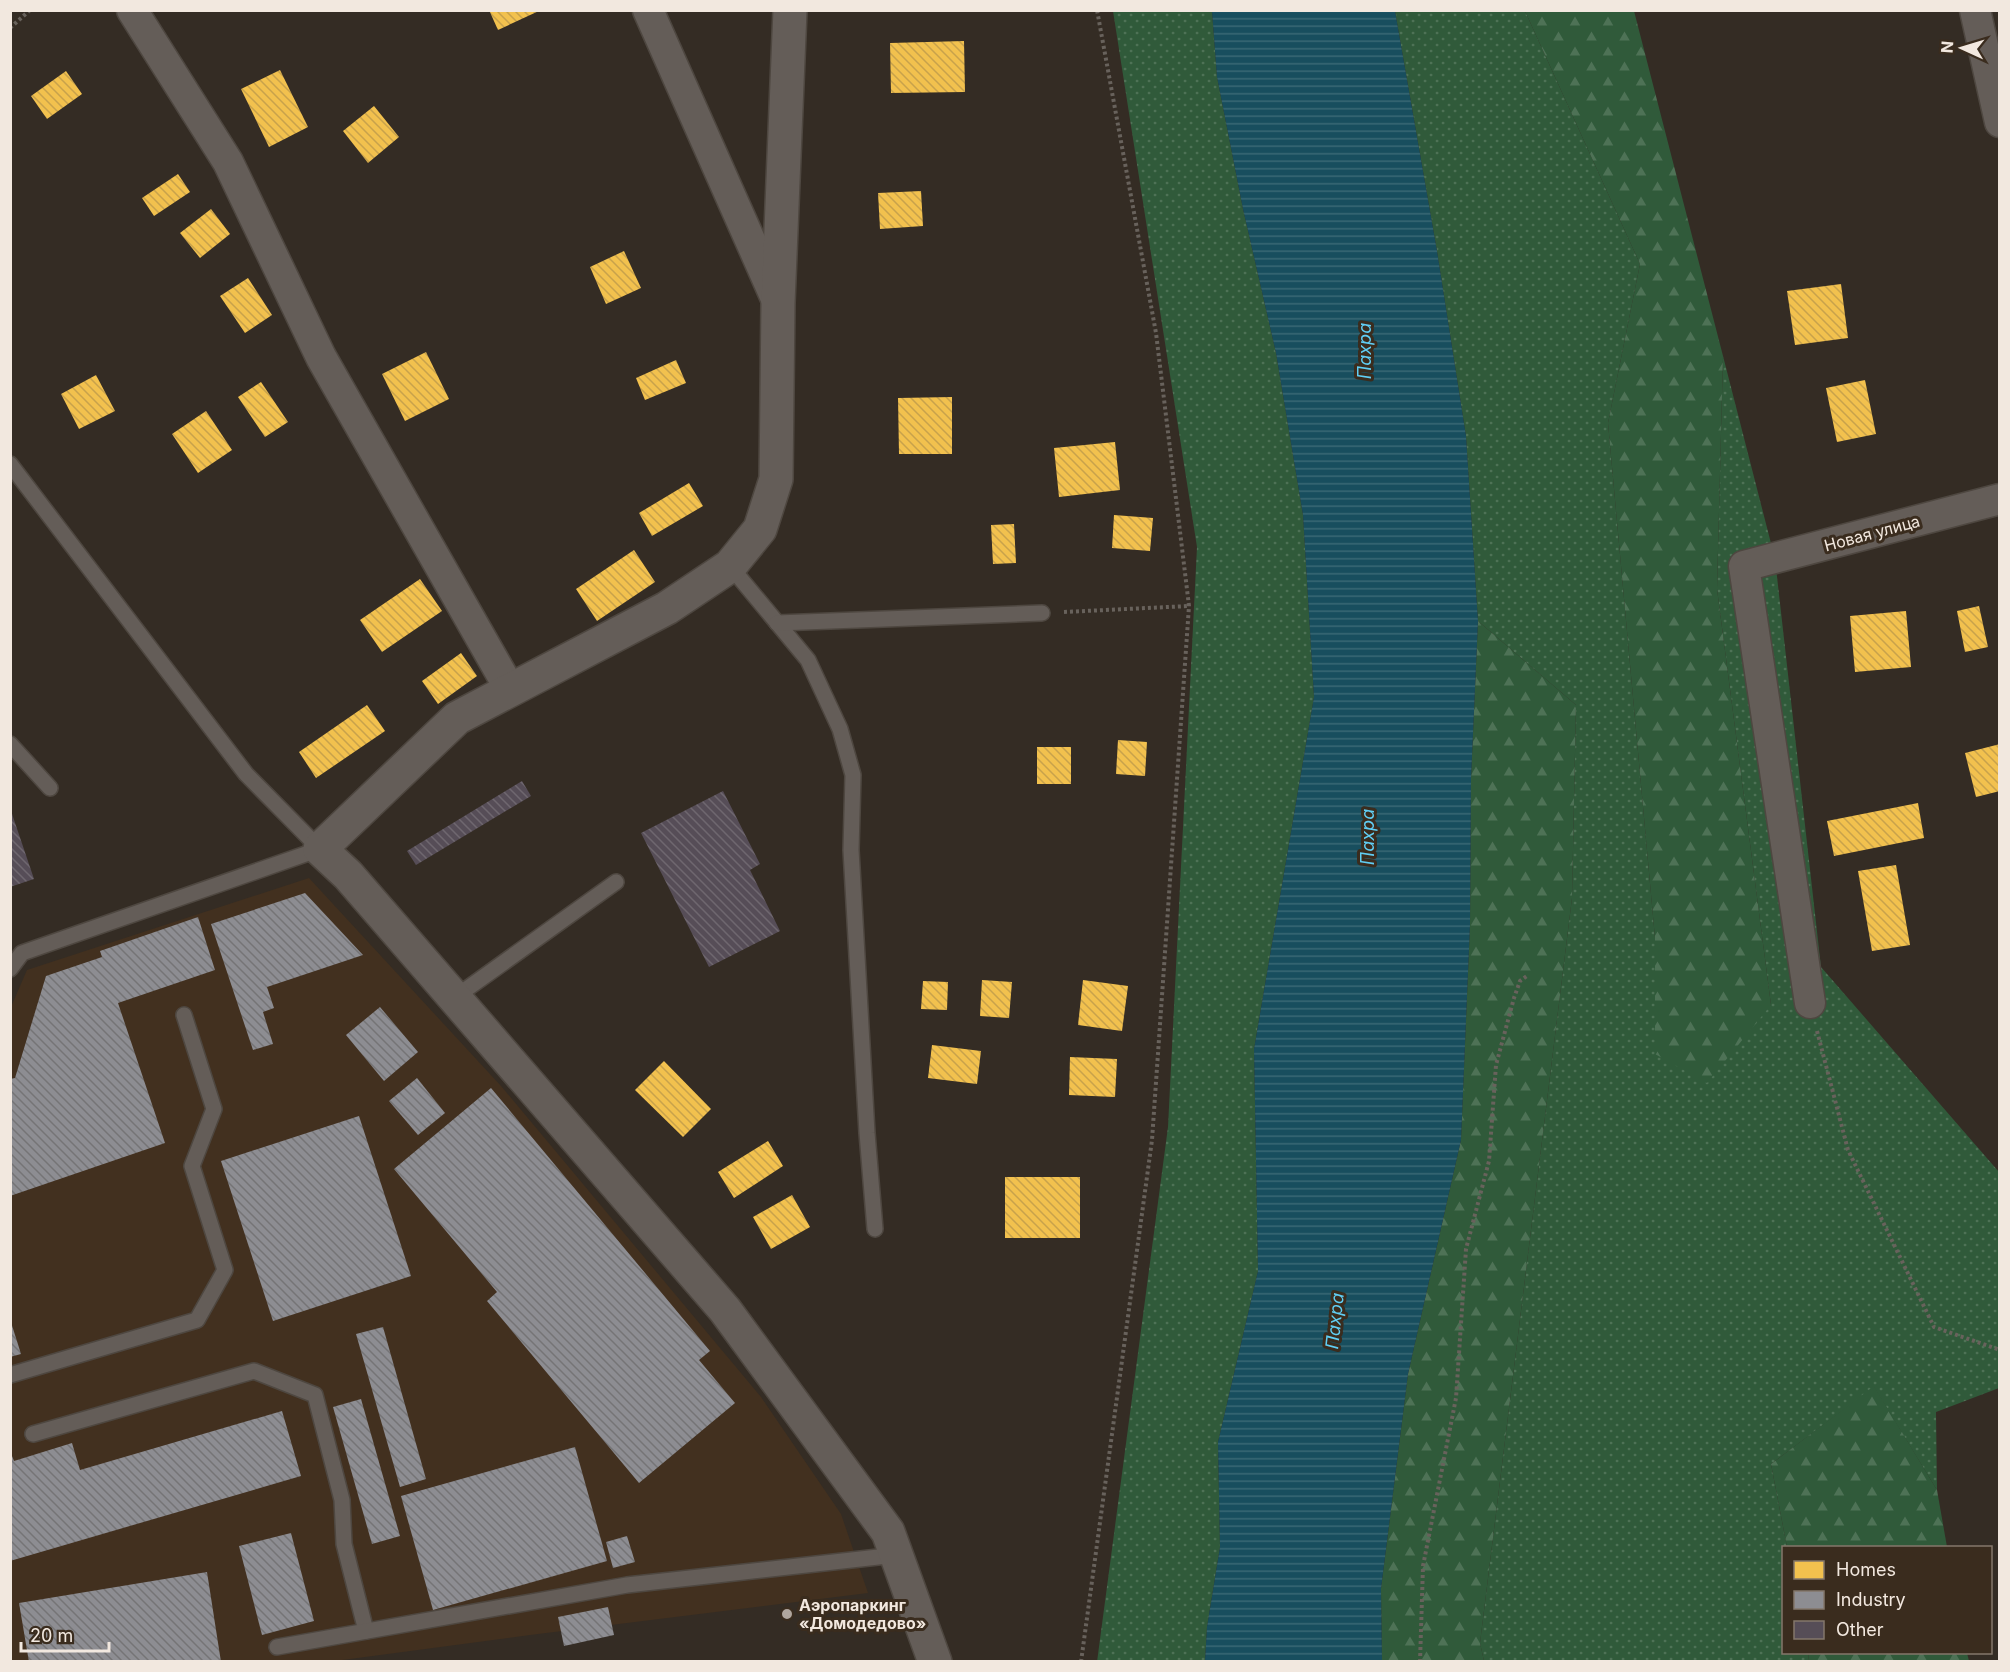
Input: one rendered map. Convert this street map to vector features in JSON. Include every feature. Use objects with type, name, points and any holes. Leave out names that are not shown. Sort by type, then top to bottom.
[{"type":"street","points":[[132,10],[228,162],[321,357],[512,691]]},
{"type":"street","points":[[648,10],[778,303]]},
{"type":"street","points":[[790,10],[778,303],[776,479],[760,529],[730,567],[667,608],[457,718],[320,849],[348,875],[725,1310],[888,1532],[934,1662]]},
{"type":"street","points":[[1976,10],[2000,122]]},
{"type":"street","name":"Новая улица","points":[[1810,1003],[1744,566],[2000,499]]},
{"type":"lane","points":[[10,464],[246,774],[320,849],[22,953],[10,969]]},
{"type":"lane","points":[[730,567],[808,660],[840,729],[853,775],[851,850],[867,1133],[875,1229]]},
{"type":"lane","points":[[777,623],[1042,613]]},
{"type":"lane","points":[[10,744],[50,788]]},
{"type":"lane","points":[[454,998],[616,882]]},
{"type":"lane","points":[[10,1375],[198,1320],[225,1270],[192,1166],[214,1109],[184,1015]]},
{"type":"lane","points":[[33,1434],[254,1371],[315,1395],[342,1500],[344,1544],[366,1631]]},
{"type":"lane","points":[[277,1647],[627,1584],[896,1555]]},
{"type":"path","points":[[10,28],[30,10]]},
{"type":"path","points":[[1081,1662],[1152,1140],[1189,606],[1156,333],[1097,10]]},
{"type":"path","points":[[1042,613],[1189,606]]},
{"type":"path","points":[[1420,1662],[1423,1566],[1456,1398],[1466,1249],[1489,1161],[1496,1065],[1514,998],[1520,981],[1527,975]]},
{"type":"path","points":[[1810,1003],[1848,1150],[1934,1327],[2000,1350]]},
{"type":"shaded area","points":[[309,878],[501,1086],[761,1397],[841,1514],[868,1593],[335,1661],[11,1662],[11,1007],[27,970]]},
{"type":"green space","points":[[1113,11],[1212,11],[1217,77],[1243,209],[1276,353],[1303,515],[1314,697],[1254,1049],[1258,1271],[1218,1442],[1220,1547],[1207,1627],[1205,1661],[1097,1662],[1168,1127],[1197,547]]},
{"type":"green space","points":[[1395,11],[1525,11],[1640,264],[1608,423],[1655,938],[1655,1053],[1771,1005],[1717,589],[1723,356],[1775,559],[1821,967],[1999,1172],[1999,1388],[1936,1412],[1937,1490],[1874,1387],[1771,1464],[1787,1546],[1782,1546],[1782,1654],[1808,1654],[1809,1661],[1484,1661],[1480,1643],[1572,898],[1576,705],[1478,621],[1466,436],[1437,251]]},
{"type":"green space","points":[[1525,11],[1634,11],[1723,356],[1717,589],[1771,1005],[1707,1083],[1655,1054],[1655,938],[1608,423],[1640,264]]},
{"type":"green space","points":[[1478,621],[1576,705],[1572,898],[1480,1643],[1484,1661],[1382,1662],[1381,1589],[1408,1374],[1461,1140],[1470,925],[1471,779]]},
{"type":"green space","points":[[1874,1386],[1937,1490],[1947,1546],[1787,1546],[1771,1464]]},
{"type":"green space","points":[[1808,1654],[1967,1654],[1969,1661],[1809,1661]]},
{"type":"water","name":"Пахра","points":[[1212,11],[1395,11],[1437,251],[1466,436],[1478,621],[1471,779],[1470,925],[1461,1140],[1408,1374],[1381,1589],[1382,1661],[1205,1661],[1207,1627],[1220,1547],[1218,1442],[1258,1271],[1254,1049],[1314,697],[1303,515],[1276,353],[1243,209],[1217,77]]},
{"type":"building: Homes","points":[[489,10],[541,10],[498,30]]},
{"type":"building: Homes","points":[[964,41],[965,92],[891,93],[890,43]]},
{"type":"building: Homes","points":[[280,70],[308,127],[269,147],[241,89]]},
{"type":"building: Homes","points":[[66,71],[82,94],[47,119],[31,96]]},
{"type":"building: Homes","points":[[374,106],[399,137],[368,163],[343,131]]},
{"type":"building: Homes","points":[[178,174],[190,192],[154,216],[142,198]]},
{"type":"building: Homes","points":[[921,191],[923,226],[880,229],[878,193]]},
{"type":"building: Homes","points":[[211,209],[230,234],[200,258],[180,233]]},
{"type":"building: Homes","points":[[624,251],[641,288],[606,304],[590,267]]},
{"type":"building: Homes","points":[[248,278],[272,315],[245,333],[220,296]]},
{"type":"building: Homes","points":[[1841,284],[1848,338],[1795,345],[1787,291]]},
{"type":"building: Homes","points":[[426,352],[449,399],[405,421],[382,374]]},
{"type":"building: Homes","points":[[676,360],[686,383],[645,400],[636,378]]},
{"type":"building: Homes","points":[[96,375],[115,411],[79,429],[61,394]]},
{"type":"building: Homes","points":[[1865,380],[1876,434],[1837,442],[1826,388]]},
{"type":"building: Homes","points":[[261,382],[288,422],[265,437],[238,397]]},
{"type":"building: Homes","points":[[952,397],[952,454],[899,454],[898,398]]},
{"type":"building: Homes","points":[[206,411],[232,450],[198,473],[172,434]]},
{"type":"building: Homes","points":[[1115,442],[1120,490],[1059,497],[1054,448]]},
{"type":"building: Homes","points":[[689,483],[703,506],[652,536],[639,513]]},
{"type":"building: Homes","points":[[1114,515],[1153,518],[1150,551],[1112,548]]},
{"type":"building: Homes","points":[[1014,524],[1016,563],[993,564],[991,525]]},
{"type":"building: Homes","points":[[634,550],[655,582],[597,621],[576,589]]},
{"type":"building: Homes","points":[[420,579],[442,611],[382,652],[360,620]]},
{"type":"building: Homes","points":[[1979,606],[1988,647],[1965,652],[1957,611]]},
{"type":"building: Homes","points":[[1906,611],[1911,667],[1855,672],[1850,616]]},
{"type":"building: Homes","points":[[461,653],[477,676],[438,704],[422,681]]},
{"type":"building: Homes","points":[[367,705],[385,731],[316,778],[299,752]]},
{"type":"building: Homes","points":[[1118,740],[1147,742],[1145,776],[1116,774]]},
{"type":"building: Homes","points":[[2000,744],[2000,791],[1976,797],[1965,753]]},
{"type":"building: Homes","points":[[1037,747],[1071,747],[1071,784],[1037,784]]},
{"type":"building: Homes","points":[[1918,803],[1924,838],[1834,856],[1827,821]]},
{"type":"building: Homes","points":[[1896,865],[1910,945],[1872,951],[1858,871]]},
{"type":"building: Homes","points":[[982,980],[1012,982],[1009,1018],[980,1016]]},
{"type":"building: Homes","points":[[1083,980],[1128,986],[1122,1031],[1078,1025]]},
{"type":"building: Homes","points":[[923,981],[948,982],[947,1010],[921,1009]]},
{"type":"building: Homes","points":[[932,1045],[981,1051],[977,1084],[928,1078]]},
{"type":"building: Homes","points":[[1070,1057],[1117,1059],[1115,1097],[1069,1095]]},
{"type":"building: Homes","points":[[664,1061],[711,1109],[683,1137],[635,1090]]},
{"type":"building: Homes","points":[[768,1141],[783,1166],[734,1198],[718,1172]]},
{"type":"building: Homes","points":[[1005,1177],[1080,1177],[1080,1238],[1005,1238]]},
{"type":"building: Homes","points":[[792,1195],[810,1227],[771,1249],[753,1217]]},
{"type":"building: Industry","points":[[305,893],[363,955],[267,987],[274,1008],[263,1012],[273,1044],[253,1050],[211,924]]},
{"type":"building: Industry","points":[[198,917],[215,970],[118,1003],[165,1143],[10,1196],[10,1079],[15,1078],[46,976],[102,957],[100,951]]},
{"type":"building: Industry","points":[[380,1007],[418,1052],[384,1081],[346,1035]]},
{"type":"building: Industry","points":[[417,1078],[445,1113],[418,1135],[389,1101]]},
{"type":"building: Industry","points":[[491,1088],[710,1351],[699,1360],[735,1403],[639,1483],[487,1301],[497,1292],[394,1169]]},
{"type":"building: Industry","points":[[359,1116],[411,1276],[273,1321],[221,1161]]},
{"type":"building: Industry","points":[[10,1319],[21,1354],[10,1357]]},
{"type":"building: Industry","points":[[383,1327],[426,1479],[400,1487],[356,1334]]},
{"type":"building: Industry","points":[[361,1399],[400,1536],[372,1544],[333,1407]]},
{"type":"building: Industry","points":[[282,1411],[301,1476],[10,1561],[10,1451],[14,1461],[72,1443],[80,1470]]},
{"type":"building: Industry","points":[[575,1447],[607,1561],[433,1610],[401,1496]]},
{"type":"building: Industry","points":[[291,1533],[314,1621],[262,1635],[239,1546]]},
{"type":"building: Industry","points":[[627,1536],[635,1562],[613,1568],[606,1542]]},
{"type":"building: Industry","points":[[207,1572],[221,1662],[29,1662],[19,1603]]},
{"type":"building: Industry","points":[[608,1607],[614,1635],[564,1646],[558,1617]]},
{"type":"building: Other","points":[[522,781],[531,796],[416,865],[407,851]]},
{"type":"building: Other","points":[[723,791],[760,864],[750,870],[780,931],[709,967],[641,833]]},
{"type":"building: Other","points":[[10,808],[34,879],[10,887]]},
{"type":"place","name":"Аэропаркинг «Домодедово»","points":[[787,1614]]}]
